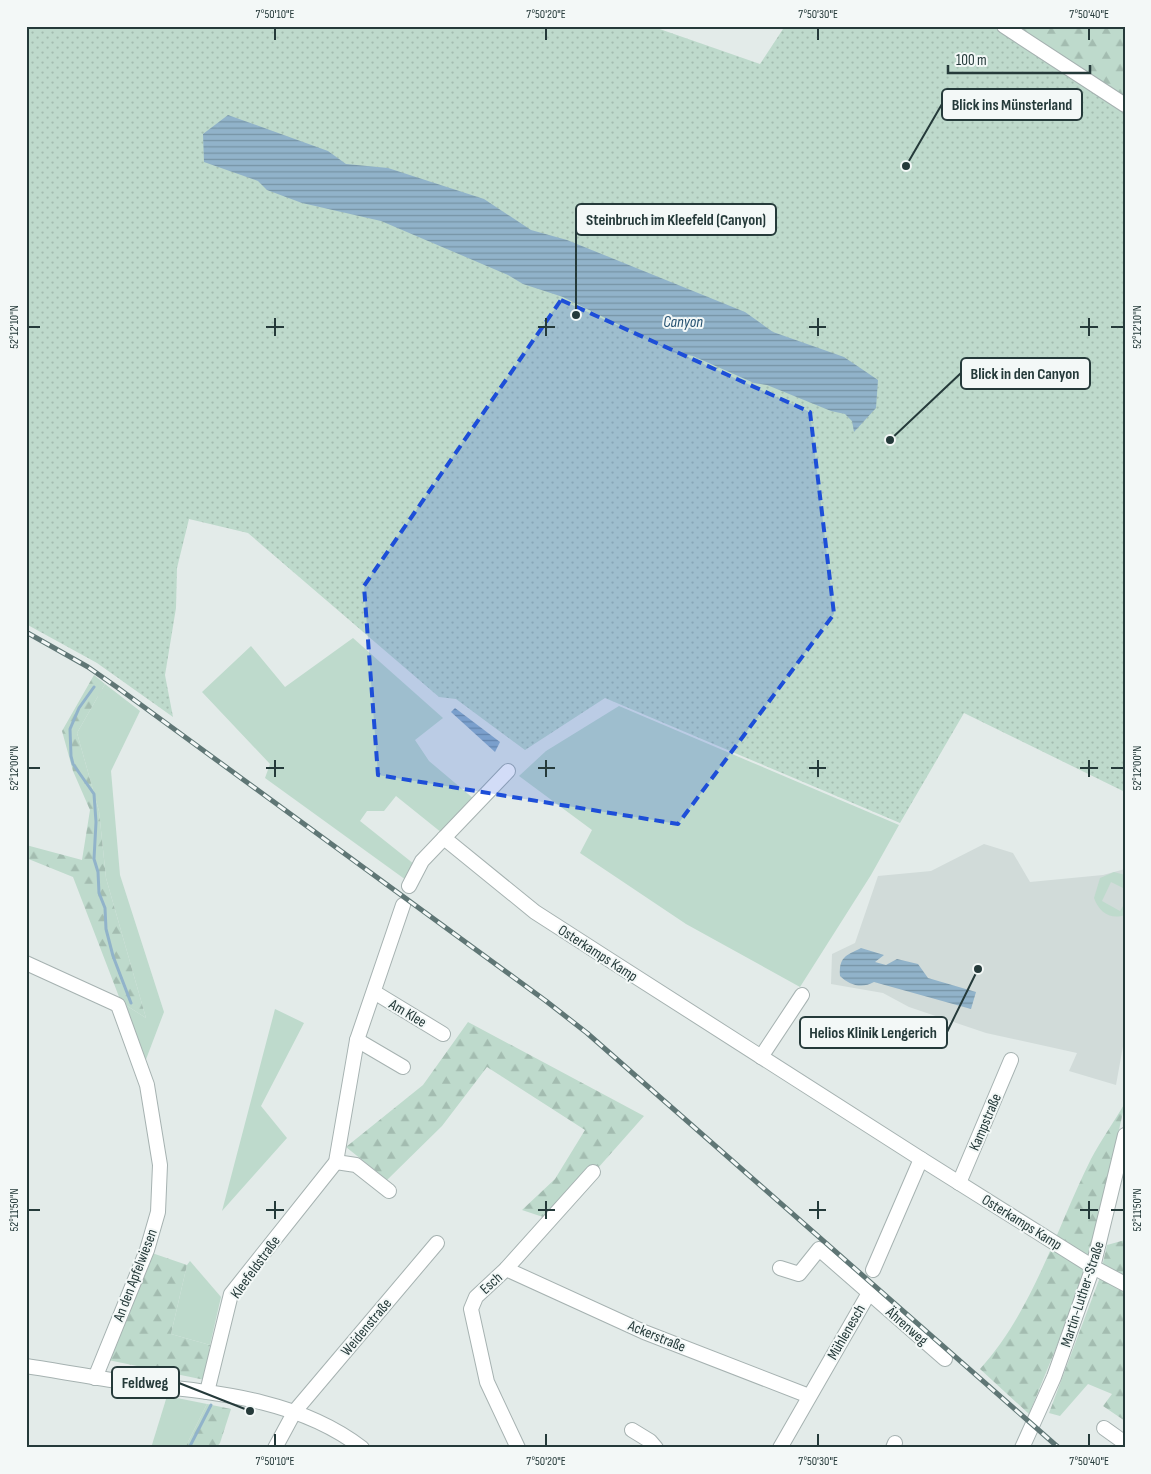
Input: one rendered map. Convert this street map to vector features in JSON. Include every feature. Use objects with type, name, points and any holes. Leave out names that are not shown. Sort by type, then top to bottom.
[{"type":"street","points":[[1004,26],[1125,105]]},
{"type":"street","points":[[409,886],[422,861],[508,771]]},
{"type":"street","name":"Osterkamps Kamp","points":[[444,838],[535,912],[959,1183],[1093,1267],[1125,1284]]},
{"type":"street","name":"Kleefeldstraße","points":[[207,1392],[232,1294],[336,1162],[357,1040],[403,905]]},
{"type":"street","name":"An den Apfelwiesen","points":[[26,963],[118,1005],[147,1084],[160,1166],[158,1212],[147,1250],[95,1378]]},
{"type":"street","name":"Am Klee","points":[[374,992],[443,1034]]},
{"type":"street","points":[[760,1057],[802,995]]},
{"type":"street","points":[[357,1040],[403,1067]]},
{"type":"street","name":"Kampstraße","points":[[959,1183],[1011,1060]]},
{"type":"street","name":"Martin-Luther-Straße","points":[[1022,1448],[1054,1377],[1093,1267],[1125,1135]]},
{"type":"street","points":[[873,1270],[921,1159]]},
{"type":"street","points":[[336,1162],[356,1165],[389,1191]]},
{"type":"street","name":"Esch","points":[[518,1448],[487,1382],[471,1309],[476,1297],[506,1269],[593,1172]]},
{"type":"street","name":"Weidenstraße","points":[[275,1448],[295,1411],[437,1243]]},
{"type":"street","name":"Mühlenesch","points":[[780,1268],[799,1274],[819,1249],[868,1293],[780,1448]]},
{"type":"street","name":"Ackerstraße","points":[[506,1269],[644,1332],[810,1396]]},
{"type":"street","name":"Ährenweg","points":[[868,1293],[946,1359]]},
{"type":"street","points":[[26,1366],[95,1378],[207,1392],[295,1411],[340,1432],[362,1448]]},
{"type":"street","points":[[1104,1428],[1125,1443]]},
{"type":"street","points":[[632,1430],[650,1441],[656,1448]]},
{"type":"highlighted area","points":[[561,300],[810,412],[834,614],[678,824],[378,775],[364,586]]},
{"type":"shaded area","points":[[984,844],[1013,853],[1030,882],[1103,875],[1125,869],[1125,1035],[1116,1085],[1069,1071],[1077,1053],[986,1033],[909,1007],[883,993],[831,984],[832,954],[855,943],[878,876],[931,871]]},
{"type":"green space","points":[[26,26],[651,26],[760,64],[785,26],[993,26],[1125,112],[1125,792],[964,713],[900,823],[605,698],[525,750],[456,699],[439,697],[248,533],[189,519],[177,568],[176,608],[165,675],[173,717],[97,663],[26,624]]},
{"type":"green space","points":[[1016,26],[1125,26],[1125,99]]},
{"type":"green space","points":[[353,638],[443,718],[415,740],[429,761],[474,799],[442,833],[396,796],[384,811],[367,811],[360,821],[414,864],[406,880],[265,778],[270,764],[202,692],[251,646],[285,687]]},
{"type":"green space","points":[[94,675],[105,684],[77,733],[99,811],[106,878],[146,1018],[121,1002],[73,877],[26,858],[26,845],[82,860],[90,810],[73,771],[62,731]]},
{"type":"green space","points":[[105,684],[140,711],[111,771],[120,875],[164,1012],[145,1062],[121,1002],[146,1018],[106,878],[99,811],[77,733]]},
{"type":"green space","points":[[619,706],[899,825],[871,875],[800,987],[686,924],[580,853],[592,830],[519,776],[546,751]]},
{"type":"green space","points":[[1114,872],[1125,875],[1125,889],[1111,882],[1102,901],[1120,911],[1125,903],[1125,915],[1120,916],[1106,914],[1094,898],[1100,878]]},
{"type":"green space","points":[[275,1009],[304,1023],[261,1106],[287,1138],[222,1211]]},
{"type":"green space","points":[[468,1022],[644,1116],[552,1220],[522,1210],[555,1179],[585,1130],[487,1067],[442,1126],[387,1180],[346,1147],[423,1085]]},
{"type":"green space","points":[[1125,1103],[1088,1270],[1029,1414],[980,1369],[999,1346],[1030,1295],[1091,1159]]},
{"type":"green space","points":[[1125,1240],[1125,1421],[1103,1406],[1112,1394],[1088,1384],[1060,1416],[1049,1413],[1099,1280],[1107,1245]]},
{"type":"green space","points":[[152,1253],[187,1265],[171,1334],[210,1345],[205,1380],[108,1360]]},
{"type":"green space","points":[[190,1261],[221,1297],[210,1345],[171,1334],[187,1265]]},
{"type":"green space","points":[[167,1396],[207,1404],[185,1448],[151,1448]]},
{"type":"green space","points":[[207,1404],[231,1409],[220,1443],[216,1448],[185,1448]]},
{"type":"water","name":"Canyon","points":[[228,115],[328,151],[346,164],[388,168],[484,199],[531,230],[567,240],[745,312],[773,332],[844,357],[878,380],[876,408],[854,432],[852,421],[845,414],[831,411],[767,385],[754,383],[693,356],[673,352],[563,297],[523,284],[508,275],[381,221],[302,203],[267,190],[258,181],[204,162],[203,134]]},
{"type":"water","points":[[455,708],[500,742],[495,752],[451,712]]},
{"type":"water","points":[[861,948],[884,955],[875,962],[886,965],[897,959],[918,964],[928,978],[976,992],[971,1009],[874,982],[860,986],[847,982],[840,976],[842,961],[847,955]]},
{"type":"waterway","points":[[94,687],[79,708],[70,729],[71,756],[73,764],[94,794],[96,822],[94,859],[98,872],[99,893],[105,908],[106,929],[113,956],[131,1003]]},
{"type":"waterway","points":[[189,1448],[211,1405]]},
{"type":"railway","points":[[26,632],[88,667],[118,688],[587,1033],[1059,1448]]},
{"type":"place","name":"Blick ins Münsterland","points":[[906,166]]},
{"type":"place","name":"Steinbruch im Kleefeld (Canyon)","points":[[576,315]]},
{"type":"place","name":"Blick in den Canyon","points":[[890,440]]},
{"type":"place","name":"Helios Klinik Lengerich","points":[[978,969]]},
{"type":"place","name":"Feldweg","points":[[250,1411]]}]
